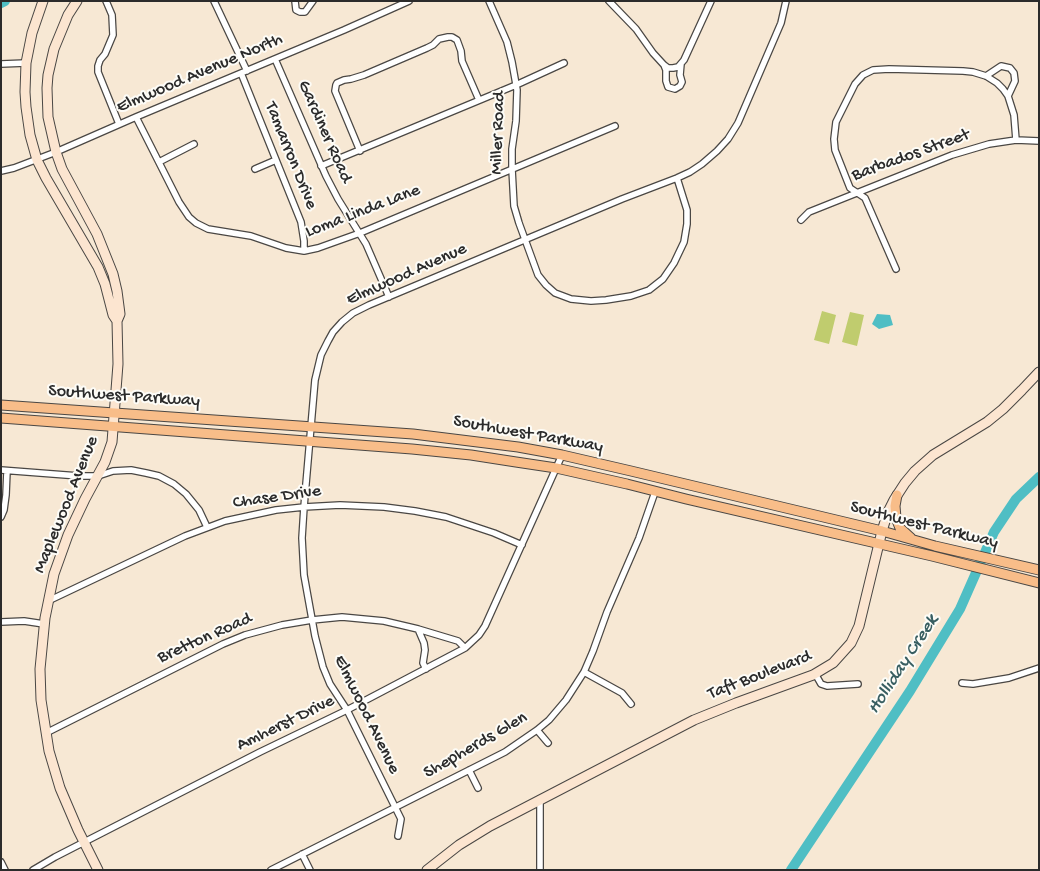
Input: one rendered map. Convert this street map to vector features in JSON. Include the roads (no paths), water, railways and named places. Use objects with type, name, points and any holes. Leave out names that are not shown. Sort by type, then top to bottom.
[{"type":"main road","name":"Southwest Parkway","points":[[1,405],[311,426],[413,434],[490,443],[562,455],[1039,570]]},
{"type":"main road","name":"Southwest Parkway","points":[[1,418],[412,449],[556,468],[1039,583]]},
{"type":"main road","points":[[488,458],[490,443]]},
{"type":"main road","points":[[897,495],[895,506],[896,518],[900,528],[913,540]]},
{"type":"main road","points":[[778,520],[779,506]]},
{"type":"street","name":"Maplewood Avenue","points":[[43,1],[32,33],[26,62],[26,107],[30,134],[37,160],[61,205],[96,262],[105,284],[113,315],[117,321]]},
{"type":"street","name":"Maplewood Avenue","points":[[77,1],[68,15],[57,40],[48,75],[48,117],[62,169],[97,234],[108,259],[117,291],[120,314],[117,321],[118,364],[112,442],[105,462],[68,535],[54,574],[44,624],[40,669],[41,700],[49,751],[60,788],[98,870]]},
{"type":"street","points":[[106,1],[112,15],[113,35],[106,54],[100,60],[98,72],[119,124]]},
{"type":"street","name":"Tamarron Drive","points":[[214,1],[244,72],[300,222],[304,251]]},
{"type":"street","points":[[295,1],[296,10],[305,12],[313,1]]},
{"type":"street","name":"Elmwood Avenue North","points":[[1,172],[37,160],[409,1]]},
{"type":"street","name":"Miller Road","points":[[489,1],[507,42],[516,85],[518,103],[512,149],[514,206],[538,275],[546,285],[563,297],[580,301],[606,300],[631,296],[649,290],[663,279],[674,263],[684,242],[687,224],[687,210],[677,178]]},
{"type":"street","points":[[609,1],[636,29],[664,66],[668,87],[675,89],[682,82],[680,75],[681,64],[711,1]]},
{"type":"street","name":"Elmwood Avenue","points":[[398,836],[401,819],[347,710],[330,684],[323,667],[315,636],[304,575],[302,538],[304,507],[315,380],[321,355],[337,328],[353,313],[525,239],[677,178],[690,172],[710,158],[734,131],[775,37],[786,1]]},
{"type":"street","points":[[360,150],[336,91],[336,85],[344,80],[364,75],[433,45],[439,40],[452,37],[457,40],[462,61],[479,100]]},
{"type":"street","name":"Gardiner Road","points":[[275,59],[321,166],[373,258],[389,297]]},
{"type":"street","points":[[1,64],[26,62]]},
{"type":"street","points":[[321,166],[516,85],[564,63]]},
{"type":"street","points":[[664,66],[674,68],[681,64]]},
{"type":"street","points":[[986,76],[1001,66],[1010,68],[1014,73],[1015,81],[1008,96]]},
{"type":"street","points":[[896,269],[866,198],[850,188],[835,150],[836,122],[855,84],[863,75],[873,70],[889,69],[963,71],[986,76],[997,83],[1008,96],[1014,114],[1016,140]]},
{"type":"street","name":"Loma Linda Lane","points":[[136,117],[179,202],[189,217],[196,223],[208,228],[251,236],[286,248],[304,251],[360,233],[615,126]]},
{"type":"street","name":"Barbados Street","points":[[801,220],[809,212],[952,155],[989,144],[1016,140],[1039,141]]},
{"type":"street","points":[[158,162],[194,144]]},
{"type":"street","points":[[255,169],[276,160]]},
{"type":"street","name":"Taft Boulevard","points":[[426,870],[459,845],[490,826],[694,720],[813,675],[833,663],[851,643],[859,626],[882,531],[888,512],[897,495],[915,471],[933,455],[987,422],[1039,372]]},
{"type":"street","name":"Amherst Drive","points":[[34,870],[84,842],[347,710],[465,648],[479,635],[485,626],[562,455]]},
{"type":"street","points":[[1,517],[6,495],[4,471],[98,476],[113,471],[131,470],[159,476],[174,484],[192,500],[204,518],[207,527]]},
{"type":"street","name":"Shepherds Glen","points":[[271,870],[516,746],[548,720],[566,700],[584,672],[606,612],[639,538],[655,492]]},
{"type":"street","name":"Chase Drive","points":[[48,601],[207,527],[258,513],[304,507],[340,505],[384,507],[415,511],[446,518],[494,533],[522,545]]},
{"type":"street","name":"Bretton Road","points":[[46,733],[223,644],[244,635],[282,625],[342,617],[384,621],[418,629],[458,642],[465,648]]},
{"type":"street","points":[[1,622],[24,621],[44,624]]},
{"type":"street","points":[[418,629],[424,643],[423,663],[426,669]]},
{"type":"street","points":[[962,683],[990,682],[1039,668]]},
{"type":"street","points":[[584,672],[622,693],[631,704]]},
{"type":"street","points":[[813,675],[822,684],[827,686],[858,684]]},
{"type":"street","points":[[537,730],[548,743]]},
{"type":"street","points":[[468,770],[478,788]]},
{"type":"street","points":[[540,799],[540,870]]},
{"type":"street","points":[[302,854],[310,870]]},
{"type":"street","points":[[1,862],[5,870]]},
{"type":"water","points":[[877,314],[890,315],[893,325],[879,329],[872,324]]},
{"type":"waterway","points":[[1,3],[5,1]]},
{"type":"waterway","name":"Holliday Creek","points":[[791,870],[910,691],[960,609],[994,532],[1016,499],[1039,477]]}]
